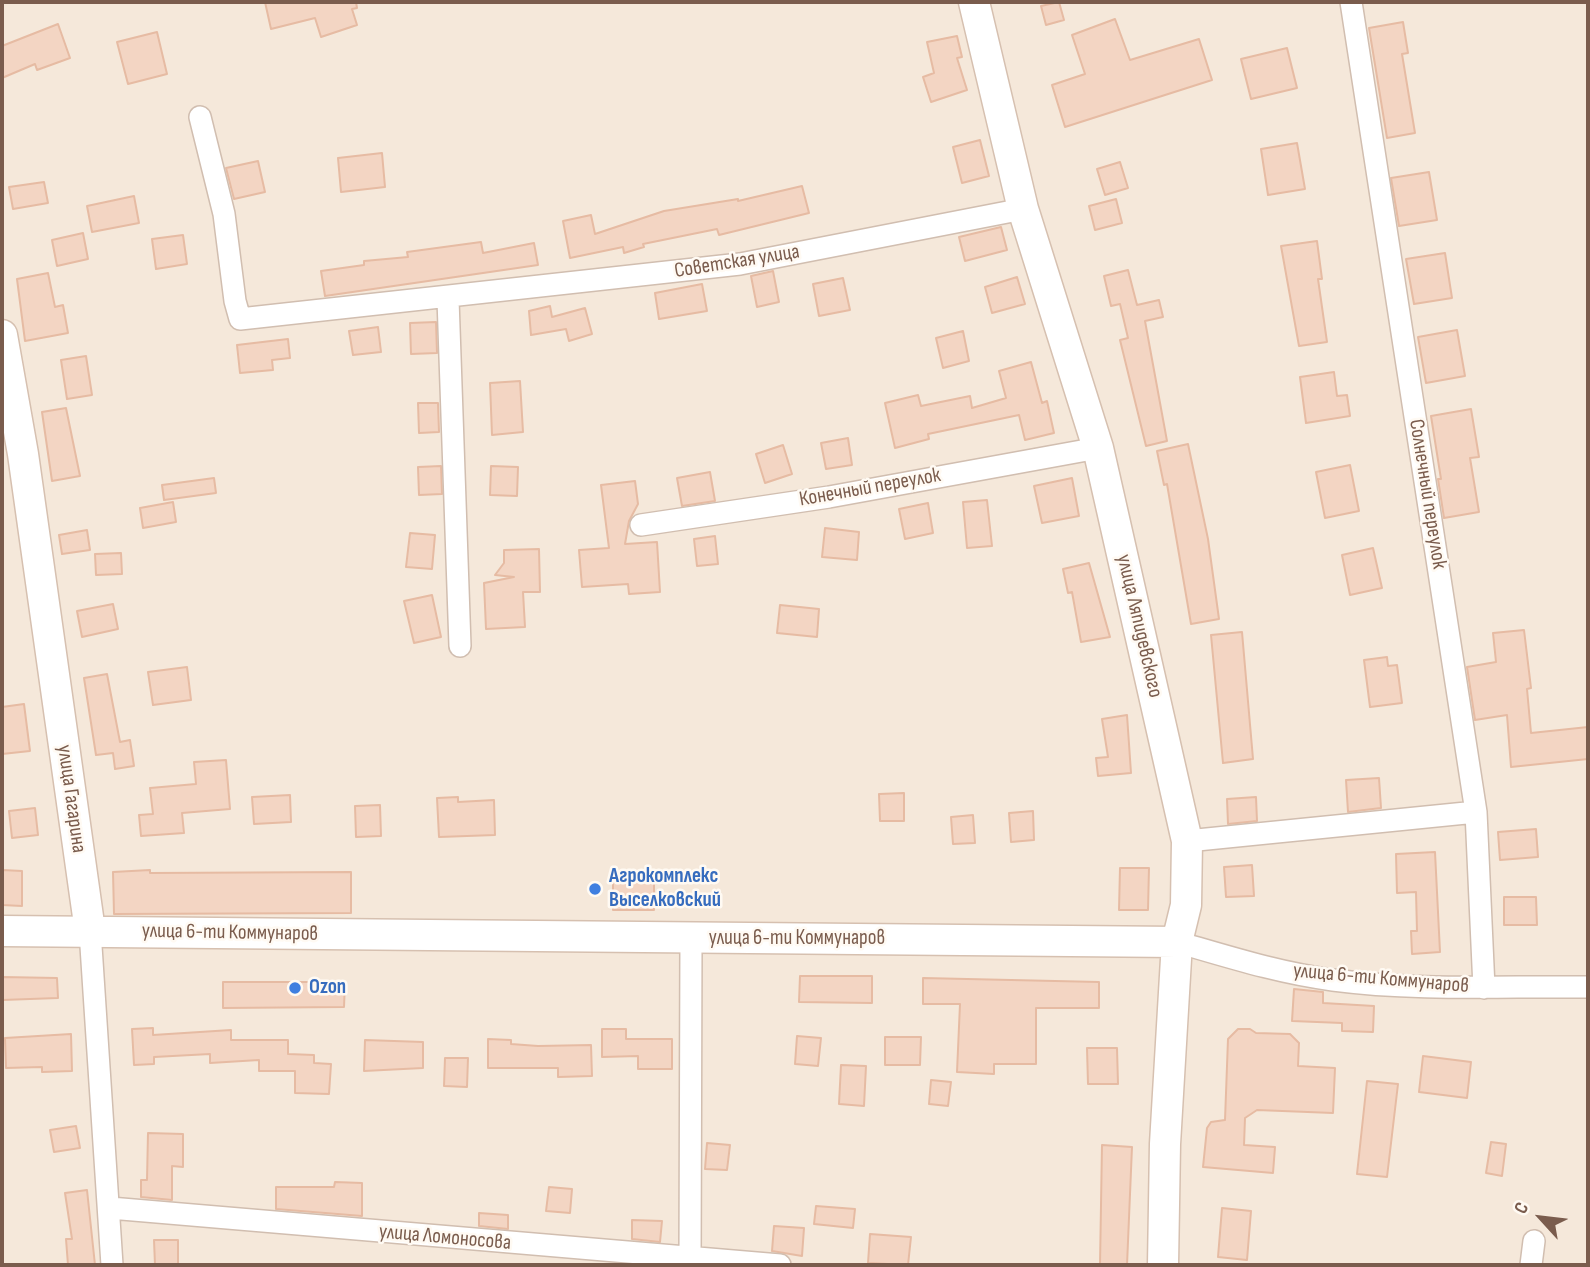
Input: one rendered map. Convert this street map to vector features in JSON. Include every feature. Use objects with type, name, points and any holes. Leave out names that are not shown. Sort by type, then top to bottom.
[{"type":"main road","name":"улица Ляпидевского","points":[[974,2],[1023,209],[1098,448],[1187,841],[1186,905],[1177,942],[1165,1144],[1163,1265]]},
{"type":"main road","name":"улица Гагарина","points":[[2,335],[23,454],[90,931]]},
{"type":"main road","name":"улица 6-ти Коммунаров","points":[[2,931],[1177,942]]},
{"type":"street","name":"Солнечный переулок","points":[[1351,2],[1476,812],[1484,988]]},
{"type":"street","name":"Советская улица","points":[[200,117],[224,214],[235,301],[240,319],[448,299],[740,264],[1023,209]]},
{"type":"street","points":[[448,299],[460,646]]},
{"type":"street","name":"Конечный переулок","points":[[641,525],[829,497],[1098,448]]},
{"type":"street","points":[[1187,841],[1476,812]]},
{"type":"street","name":"улица Гагарина","points":[[90,931],[112,1265]]},
{"type":"street","points":[[691,939],[691,1261]]},
{"type":"street","name":"улица 6-ти Коммунаров","points":[[1177,942],[1273,969],[1334,980],[1484,988],[1588,987]]},
{"type":"street","name":"улица Ломоносова","points":[[110,1208],[691,1261],[779,1265]]},
{"type":"street","points":[[1531,1265],[1534,1241]]},
{"type":"shaded area","points":[[2,2],[1588,2],[1588,1265],[2,1265]]},
{"type":"building","points":[[265,2],[356,2],[357,8],[352,9],[357,25],[321,37],[315,18],[271,29]]},
{"type":"building","points":[[1059,2],[1064,20],[1046,25],[1041,6]]},
{"type":"building","points":[[1115,19],[1130,60],[1199,39],[1212,80],[1065,127],[1052,85],[1085,74],[1072,35]]},
{"type":"building","points":[[1403,22],[1408,53],[1402,54],[1415,133],[1387,138],[1369,28]]},
{"type":"building","points":[[58,24],[70,58],[37,70],[35,64],[2,78],[2,46]]},
{"type":"building","points":[[157,32],[167,74],[128,84],[117,42]]},
{"type":"building","points":[[957,36],[962,57],[957,58],[967,90],[931,102],[923,77],[934,73],[927,42]]},
{"type":"building","points":[[1287,48],[1297,88],[1251,99],[1241,59]]},
{"type":"building","points":[[980,140],[989,176],[962,183],[953,147]]},
{"type":"building","points":[[1297,143],[1305,189],[1268,195],[1261,149]]},
{"type":"building","points":[[382,153],[385,187],[341,192],[338,158]]},
{"type":"building","points":[[258,161],[265,192],[234,199],[226,168]]},
{"type":"building","points":[[1120,162],[1128,188],[1105,195],[1097,169]]},
{"type":"building","points":[[1429,172],[1437,220],[1399,226],[1391,178]]},
{"type":"building","points":[[44,182],[48,203],[13,209],[9,187]]},
{"type":"building","points":[[802,186],[809,213],[719,235],[717,229],[643,244],[644,247],[624,253],[623,247],[570,258],[563,221],[591,215],[595,234],[664,211],[738,201]]},
{"type":"building","points":[[134,196],[139,223],[92,232],[87,206]]},
{"type":"building","points":[[1116,199],[1122,223],[1095,230],[1089,206]]},
{"type":"building","points":[[1001,227],[1007,250],[965,261],[959,237]]},
{"type":"building","points":[[83,233],[88,259],[57,266],[52,240]]},
{"type":"building","points":[[183,235],[187,264],[156,269],[152,239]]},
{"type":"building","points":[[1317,241],[1322,279],[1318,279],[1327,342],[1299,346],[1281,246]]},
{"type":"building","points":[[481,242],[483,253],[534,243],[538,265],[325,296],[321,271],[364,265],[364,261],[408,257],[407,252]]},
{"type":"building","points":[[1445,253],[1452,298],[1414,304],[1406,259]]},
{"type":"building","points":[[1128,270],[1137,305],[1159,300],[1163,317],[1145,321],[1167,441],[1146,446],[1120,340],[1128,338],[1120,304],[1111,306],[1104,276]]},
{"type":"building","points":[[773,271],[779,302],[757,307],[751,276]]},
{"type":"building","points":[[48,273],[55,307],[63,305],[68,333],[25,341],[17,279]]},
{"type":"building","points":[[1017,277],[1025,304],[992,313],[985,287]]},
{"type":"building","points":[[843,278],[850,310],[819,316],[813,284]]},
{"type":"building","points":[[702,284],[707,311],[659,319],[655,293]]},
{"type":"building","points":[[550,306],[552,317],[585,308],[592,334],[569,341],[566,329],[531,335],[529,311]]},
{"type":"building","points":[[436,322],[437,353],[411,354],[410,323]]},
{"type":"building","points":[[378,327],[381,352],[353,355],[349,331]]},
{"type":"building","points":[[1457,330],[1465,376],[1426,383],[1418,337]]},
{"type":"building","points":[[963,331],[969,361],[943,368],[936,338]]},
{"type":"building","points":[[288,339],[290,358],[272,360],[273,370],[240,373],[237,345]]},
{"type":"building","points":[[86,356],[92,395],[67,399],[61,360]]},
{"type":"building","points":[[1031,362],[1042,403],[1047,401],[1054,433],[1025,440],[1019,415],[928,434],[929,439],[895,448],[885,403],[918,395],[921,406],[970,396],[972,408],[1006,398],[999,371]]},
{"type":"building","points":[[1334,372],[1337,396],[1347,395],[1350,416],[1306,423],[1300,377]]},
{"type":"building","points":[[520,381],[523,432],[492,435],[490,383]]},
{"type":"building","points":[[418,403],[438,403],[439,432],[419,433]]},
{"type":"building","points":[[66,408],[80,476],[52,481],[42,412]]},
{"type":"building","points":[[1471,409],[1479,457],[1470,458],[1479,512],[1444,518],[1431,416]]},
{"type":"building","points":[[848,438],[852,465],[826,469],[821,443]]},
{"type":"building","points":[[1188,444],[1208,539],[1219,619],[1191,624],[1167,484],[1164,485],[1157,451]]},
{"type":"building","points":[[783,445],[792,474],[765,483],[756,454]]},
{"type":"building","points":[[1350,465],[1359,511],[1325,518],[1316,472]]},
{"type":"building","points":[[441,466],[442,494],[419,495],[418,467]]},
{"type":"building","points":[[491,466],[518,467],[517,496],[490,495]]},
{"type":"building","points":[[710,472],[715,501],[682,506],[677,478]]},
{"type":"building","points":[[214,478],[216,493],[164,500],[162,485]]},
{"type":"building","points":[[1072,478],[1079,516],[1042,523],[1034,486]]},
{"type":"building","points":[[635,481],[638,504],[629,521],[625,544],[657,542],[660,592],[629,594],[628,584],[582,587],[579,550],[609,548],[601,485]]},
{"type":"building","points":[[987,500],[992,546],[967,548],[963,502]]},
{"type":"building","points":[[173,502],[176,522],[143,528],[140,508]]},
{"type":"building","points":[[928,503],[933,533],[905,539],[899,509]]},
{"type":"building","points":[[825,528],[859,532],[857,560],[822,557]]},
{"type":"building","points":[[87,530],[90,550],[62,554],[59,535]]},
{"type":"building","points":[[410,533],[435,535],[432,569],[406,567]]},
{"type":"building","points":[[715,536],[718,564],[697,566],[694,539]]},
{"type":"building","points":[[1373,548],[1382,588],[1350,595],[1342,555]]},
{"type":"building","points":[[539,549],[540,592],[523,592],[525,627],[486,629],[484,583],[514,577],[495,575],[504,563],[504,550]]},
{"type":"building","points":[[121,553],[122,574],[96,575],[95,554]]},
{"type":"building","points":[[1089,563],[1110,637],[1081,642],[1072,592],[1068,593],[1063,569]]},
{"type":"building","points":[[432,595],[441,637],[414,643],[404,601]]},
{"type":"building","points":[[113,604],[118,629],[82,637],[77,611]]},
{"type":"building","points":[[780,605],[819,609],[817,637],[777,633]]},
{"type":"building","points":[[1524,630],[1531,688],[1527,689],[1531,733],[1588,727],[1588,759],[1511,767],[1507,715],[1475,720],[1467,667],[1496,662],[1493,633]]},
{"type":"building","points":[[1242,632],[1253,759],[1223,763],[1211,635]]},
{"type":"building","points":[[1387,657],[1388,666],[1397,665],[1402,703],[1370,707],[1364,660]]},
{"type":"building","points":[[187,667],[191,700],[153,705],[148,672]]},
{"type":"building","points":[[107,674],[120,742],[130,740],[134,766],[115,769],[113,753],[96,755],[84,678]]},
{"type":"building","points":[[24,704],[30,751],[2,754],[2,707]]},
{"type":"building","points":[[1127,715],[1131,773],[1098,776],[1096,758],[1108,757],[1102,719]]},
{"type":"building","points":[[226,760],[230,809],[182,813],[184,833],[141,836],[139,815],[153,814],[150,788],[196,784],[194,762]]},
{"type":"building","points":[[1379,778],[1381,808],[1348,812],[1346,780]]},
{"type":"building","points":[[904,793],[904,821],[880,821],[879,794]]},
{"type":"building","points":[[290,795],[291,822],[254,824],[252,797]]},
{"type":"building","points":[[458,797],[458,802],[494,800],[495,835],[439,837],[437,798]]},
{"type":"building","points":[[1256,797],[1257,821],[1228,824],[1227,799]]},
{"type":"building","points":[[380,805],[381,836],[356,837],[355,806]]},
{"type":"building","points":[[35,808],[38,835],[12,838],[9,811]]},
{"type":"building","points":[[1033,811],[1034,840],[1011,842],[1009,813]]},
{"type":"building","points":[[973,815],[975,843],[953,844],[951,817]]},
{"type":"building","points":[[1536,829],[1538,857],[1500,860],[1498,832]]},
{"type":"building","points":[[1435,852],[1440,952],[1412,954],[1411,931],[1417,931],[1416,892],[1397,893],[1396,854]]},
{"type":"building","points":[[1252,865],[1254,896],[1226,897],[1224,867]]},
{"type":"building","points":[[1120,868],[1149,868],[1148,910],[1119,910]]},
{"type":"building","points":[[2,870],[22,871],[22,906],[2,905]]},
{"type":"building","points":[[150,870],[150,873],[351,872],[351,913],[114,914],[113,872]]},
{"type":"building","points":[[613,872],[654,872],[654,910],[613,910]]},
{"type":"building","points":[[1504,897],[1536,897],[1537,925],[1504,925]]},
{"type":"building","points":[[800,976],[872,976],[872,1003],[799,1002]]},
{"type":"building","points":[[2,977],[57,978],[58,998],[2,1000]]},
{"type":"building","points":[[923,978],[1099,982],[1099,1008],[1036,1008],[1036,1064],[994,1064],[994,1074],[957,1072],[960,1004],[923,1004]]},
{"type":"building","points":[[223,982],[345,982],[344,1007],[223,1008]]},
{"type":"building","points":[[1294,989],[1323,992],[1323,1003],[1374,1006],[1373,1032],[1342,1031],[1342,1023],[1292,1021]]},
{"type":"building","points":[[153,1028],[153,1035],[231,1030],[231,1040],[288,1040],[288,1054],[314,1055],[314,1063],[331,1064],[329,1094],[295,1093],[295,1071],[259,1071],[259,1060],[210,1063],[210,1054],[154,1057],[154,1064],[134,1065],[132,1029]]},
{"type":"building","points":[[602,1029],[626,1029],[626,1039],[672,1039],[672,1069],[638,1069],[638,1056],[602,1057]]},
{"type":"building","points":[[1238,1029],[1250,1029],[1256,1033],[1290,1034],[1299,1043],[1298,1066],[1335,1068],[1333,1113],[1257,1110],[1245,1118],[1244,1145],[1275,1147],[1273,1173],[1203,1167],[1207,1128],[1211,1122],[1225,1120],[1228,1039]]},
{"type":"building","points":[[71,1034],[72,1071],[42,1072],[42,1067],[6,1068],[5,1038]]},
{"type":"building","points":[[797,1036],[821,1038],[818,1066],[795,1064]]},
{"type":"building","points":[[885,1037],[921,1037],[920,1065],[885,1065]]},
{"type":"building","points":[[488,1039],[511,1040],[511,1044],[538,1046],[591,1045],[592,1076],[558,1077],[558,1068],[488,1068]]},
{"type":"building","points":[[365,1040],[423,1042],[423,1068],[364,1071]]},
{"type":"building","points":[[1087,1048],[1117,1048],[1118,1084],[1088,1084]]},
{"type":"building","points":[[1423,1056],[1471,1062],[1467,1098],[1419,1092]]},
{"type":"building","points":[[445,1058],[468,1058],[467,1087],[444,1086]]},
{"type":"building","points":[[841,1065],[866,1066],[864,1106],[839,1104]]},
{"type":"building","points":[[931,1080],[951,1082],[948,1106],[929,1104]]},
{"type":"building","points":[[1367,1081],[1398,1084],[1387,1177],[1357,1174]]},
{"type":"building","points":[[76,1126],[80,1148],[54,1152],[50,1130]]},
{"type":"building","points":[[148,1133],[183,1134],[183,1167],[172,1166],[172,1200],[141,1197],[141,1180],[147,1180]]},
{"type":"building","points":[[1491,1142],[1506,1144],[1502,1176],[1486,1173]]},
{"type":"building","points":[[707,1143],[730,1145],[727,1170],[705,1169]]},
{"type":"building","points":[[1102,1145],[1132,1147],[1127,1265],[1100,1265]]},
{"type":"building","points":[[335,1182],[362,1183],[362,1216],[276,1209],[276,1187],[334,1187]]},
{"type":"building","points":[[549,1187],[572,1189],[570,1213],[546,1211]]},
{"type":"building","points":[[87,1190],[95,1265],[68,1265],[66,1239],[72,1239],[65,1193]]},
{"type":"building","points":[[816,1206],[855,1209],[853,1228],[814,1224]]},
{"type":"building","points":[[1222,1208],[1251,1211],[1247,1260],[1218,1257]]},
{"type":"building","points":[[479,1213],[508,1215],[508,1229],[479,1226]]},
{"type":"building","points":[[632,1220],[662,1221],[660,1242],[632,1239]]},
{"type":"building","points":[[774,1226],[804,1228],[802,1256],[772,1251]]},
{"type":"building","points":[[870,1234],[911,1237],[908,1265],[868,1263]]},
{"type":"building","points":[[154,1240],[178,1240],[178,1265],[155,1265]]},
{"type":"place","name":"Агрокомплекс Выселковский","points":[[595,889]]},
{"type":"place","name":"Ozon","points":[[295,988]]}]
